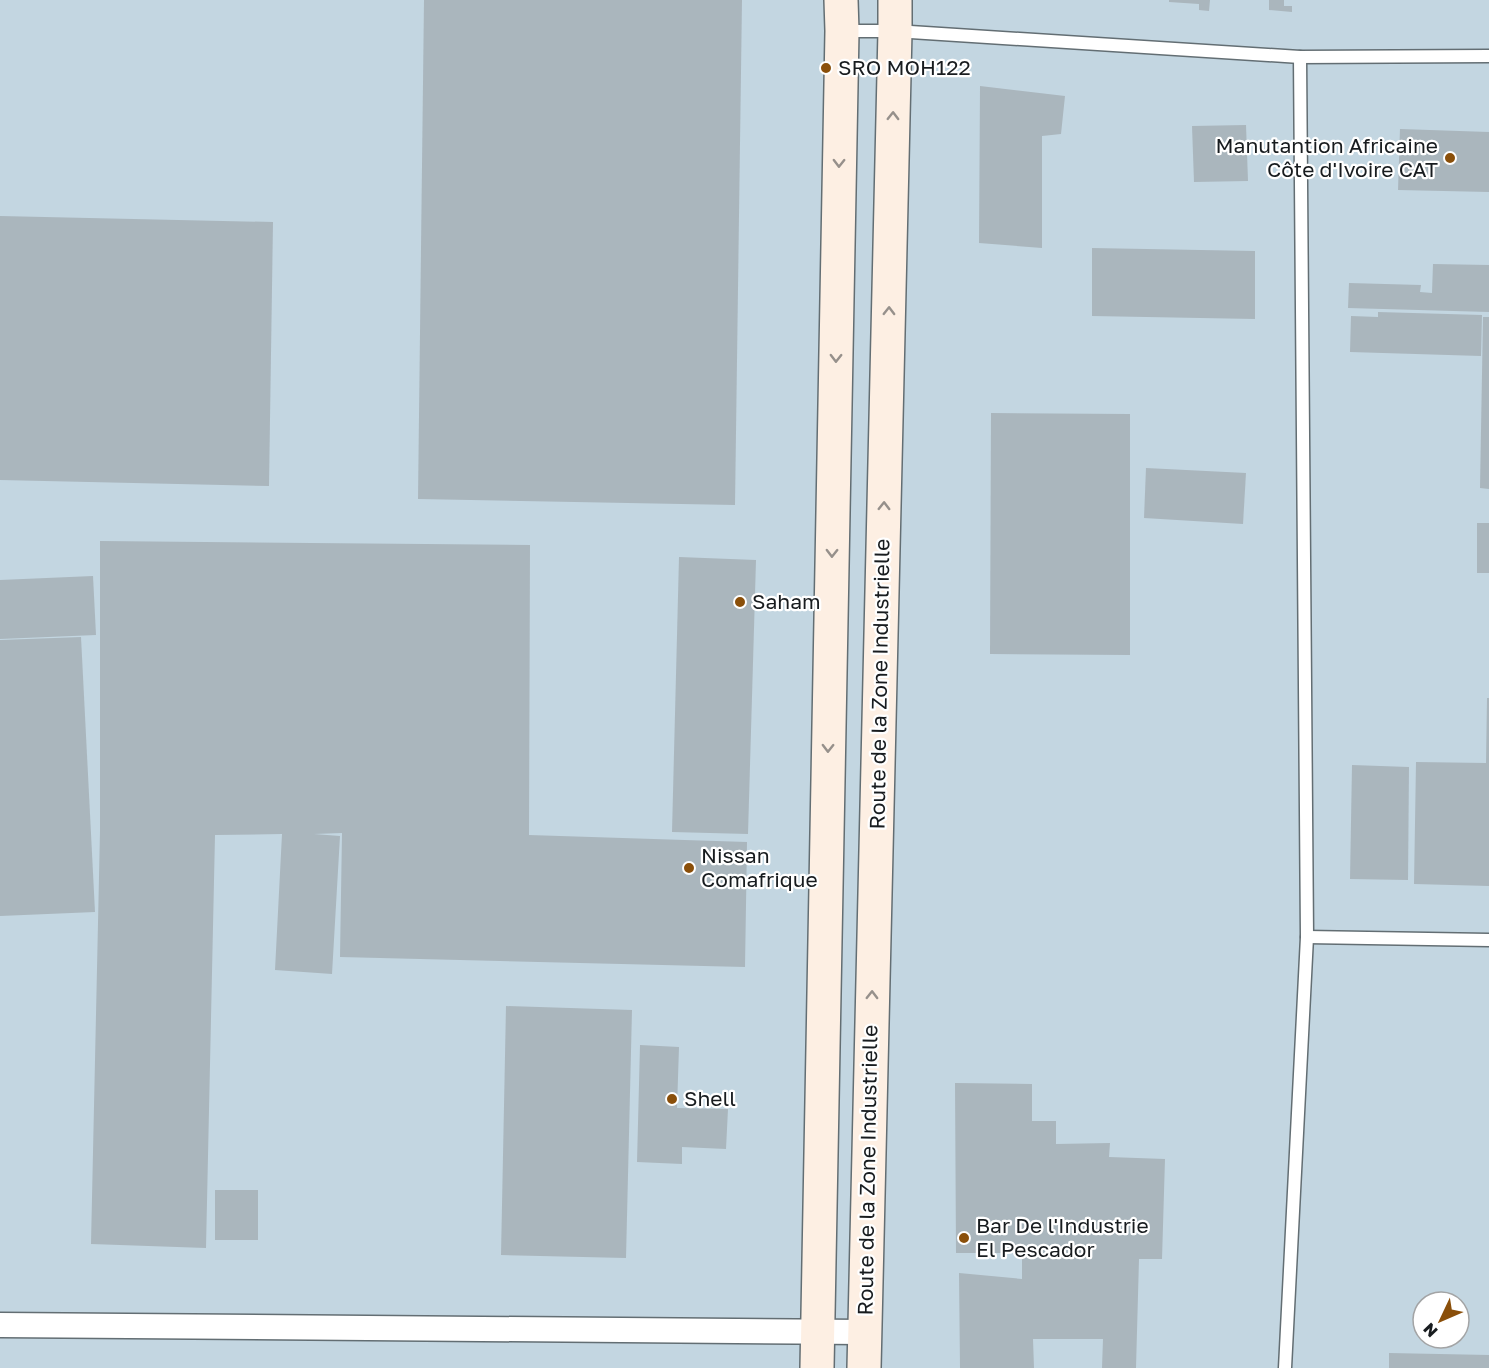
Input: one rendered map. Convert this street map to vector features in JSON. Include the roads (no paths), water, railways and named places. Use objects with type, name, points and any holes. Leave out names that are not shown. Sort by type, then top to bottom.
[{"type":"main road","points":[[817,1368],[841,16]]},
{"type":"main road","name":"Route de la Zone Industrielle","points":[[864,1368],[895,16]]},
{"type":"street","points":[[0,1325],[864,1332]]},
{"type":"lane","points":[[841,16],[895,16],[1300,57],[1489,56]]},
{"type":"lane","points":[[1285,1368],[1307,937],[1300,57]]},
{"type":"lane","points":[[1307,937],[1489,939]]},
{"type":"place","name":"SRO MOH122","points":[[826,68]]},
{"type":"place","name":"Manutantion Africaine Côte d'Ivoire CAT","points":[[1450,158]]},
{"type":"place","name":"Saham","points":[[740,602]]},
{"type":"place","name":"Nissan Comafrique","points":[[689,868]]},
{"type":"place","name":"Shell","points":[[672,1099]]},
{"type":"place","name":"Bar De l'Industrie El Pescador","points":[[964,1238]]}]
